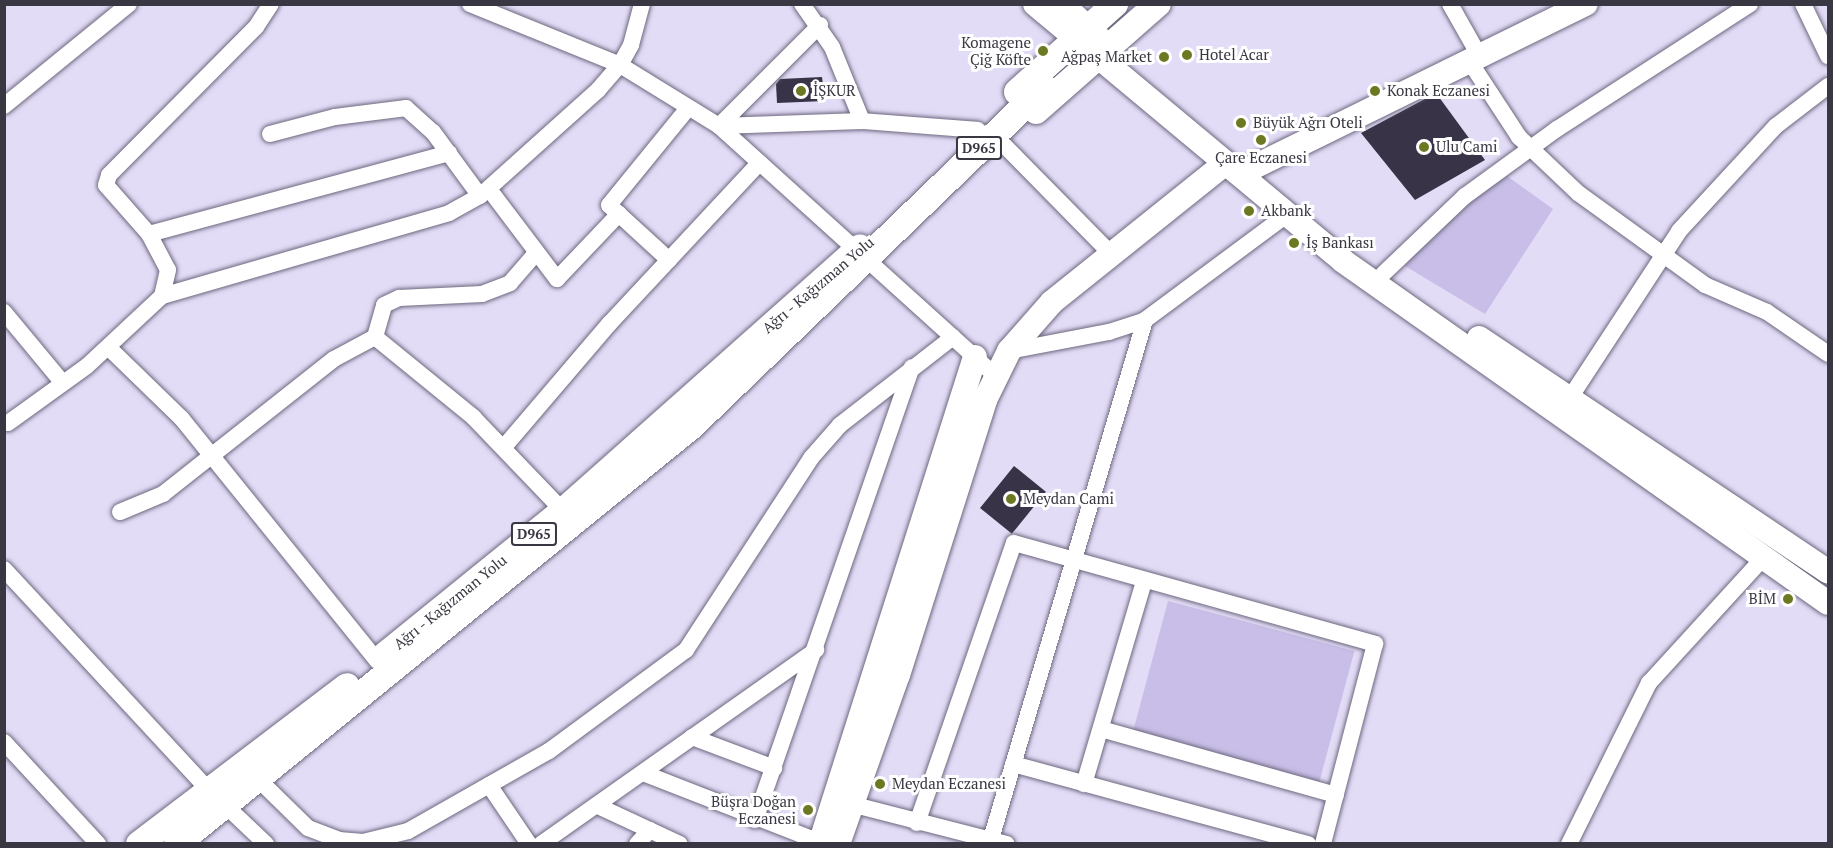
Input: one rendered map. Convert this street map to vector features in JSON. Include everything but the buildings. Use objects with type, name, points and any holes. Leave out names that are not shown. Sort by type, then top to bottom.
[{"type":"main road","points":[[1035,4],[1084,35],[1223,165],[1285,216],[1564,407],[1825,564]]},
{"type":"main road","points":[[1062,4],[1084,35]]},
{"type":"main road","points":[[860,256],[978,130],[1084,35],[1115,4]]},
{"type":"main road","points":[[860,256],[927,219],[1002,143],[1158,4]]},
{"type":"main road","points":[[1252,168],[1587,4]]},
{"type":"main road","points":[[1104,53],[1383,274],[1564,407],[1763,558],[1828,603]]},
{"type":"main road","name":"Ağrı - Kağızman Yolu","points":[[177,843],[215,797],[377,661],[563,511],[914,209],[1044,87]]},
{"type":"main road","points":[[826,843],[843,802],[996,376],[1009,351],[1052,302],[1223,165]]},
{"type":"main road","name":"Ağrı - Kağızman Yolu","points":[[139,843],[215,797],[257,778],[692,426],[860,256]]},
{"type":"main road","points":[[843,802],[975,357]]},
{"type":"street","points":[[4,106],[129,4]]},
{"type":"street","points":[[162,296],[168,270],[149,234],[111,194],[106,185],[109,175],[248,35],[271,4]]},
{"type":"street","points":[[470,4],[620,65],[719,126],[860,256],[996,376]]},
{"type":"street","points":[[8,423],[108,347],[162,296],[449,213],[485,192],[598,90],[620,65],[642,4]]},
{"type":"street","points":[[802,4],[820,25],[862,121]]},
{"type":"street","points":[[1450,4],[1475,59],[1531,149],[1578,193],[1665,253],[1705,285],[1767,312],[1828,354]]},
{"type":"street","points":[[1383,274],[1447,211],[1531,149],[1750,4]]},
{"type":"street","points":[[1803,4],[1828,56]]},
{"type":"street","points":[[719,126],[820,25]]},
{"type":"street","points":[[1564,407],[1665,253],[1752,150],[1828,86]]},
{"type":"street","points":[[270,134],[393,106],[418,117],[485,192],[557,279],[619,214]]},
{"type":"street","points":[[669,260],[609,205],[688,108]]},
{"type":"street","points":[[719,126],[862,121],[978,130]]},
{"type":"street","points":[[1002,143],[1112,255]]},
{"type":"street","points":[[149,234],[449,153]]},
{"type":"street","points":[[504,447],[669,260],[759,163]]},
{"type":"street","points":[[1009,351],[1109,332],[1145,320],[1285,216]]},
{"type":"street","points":[[120,512],[163,494],[209,454],[334,359],[375,337],[384,306],[399,298],[482,294],[510,283],[536,253]]},
{"type":"street","points":[[4,312],[63,383]]},
{"type":"street","points":[[991,839],[1076,561],[1145,320]]},
{"type":"street","points":[[375,337],[402,354],[504,447],[563,511]]},
{"type":"street","points":[[257,778],[308,828],[339,840],[363,842],[408,831],[600,718],[686,650],[811,458],[840,425],[912,366],[953,337]]},
{"type":"street","points":[[108,347],[182,418],[377,661]]},
{"type":"street","points":[[755,819],[816,650],[912,366]]},
{"type":"street","points":[[917,823],[1014,543],[1144,582],[1375,644],[1323,843]]},
{"type":"street","points":[[1571,843],[1649,683],[1763,558]]},
{"type":"street","points":[[1803,586],[1825,564]]},
{"type":"street","points":[[4,569],[215,797],[266,843]]},
{"type":"street","points":[[1084,784],[1144,582]]},
{"type":"street","points":[[542,843],[598,806],[816,650]]},
{"type":"street","points":[[1101,729],[1336,795]]},
{"type":"street","points":[[692,737],[774,768]]},
{"type":"street","points":[[4,742],[98,843]]},
{"type":"street","points":[[1013,764],[1308,843]]},
{"type":"street","points":[[643,773],[755,819],[826,843]]},
{"type":"street","points":[[489,785],[529,843]]},
{"type":"street","points":[[843,802],[917,823],[1007,843]]},
{"type":"street","points":[[598,806],[680,843]]},
{"type":"street","points":[[637,843],[651,830]]},
{"type":"shaded area","points":[[1507,176],[1553,209],[1485,314],[1405,266],[1438,221]]},
{"type":"shaded area","points":[[1168,601],[1354,651],[1319,782],[1133,732]]},
{"type":"tunnel","points":[[1044,87],[1132,4]]},
{"type":"place","name":"Komagene Çiğ Köfte","points":[[1043,51]]},
{"type":"place","name":"Hotel Acar","points":[[1187,55]]},
{"type":"place","name":"Ağpaş Market","points":[[1164,57]]},
{"type":"place","name":"İŞKUR","points":[[801,91]]},
{"type":"place","name":"Konak Eczanesi","points":[[1375,91]]},
{"type":"place","name":"Büyük Ağrı Oteli","points":[[1241,123]]},
{"type":"place","name":"Çare Eczanesi","points":[[1261,140]]},
{"type":"place","name":"Ulu Cami","points":[[1424,147]]},
{"type":"place","name":"Akbank","points":[[1249,211]]},
{"type":"place","name":"İş Bankası","points":[[1294,243]]},
{"type":"place","name":"Meydan Cami","points":[[1011,499]]},
{"type":"place","name":"BİM","points":[[1788,599]]},
{"type":"place","name":"Meydan Eczanesi","points":[[880,784]]},
{"type":"place","name":"Büşra Doğan Eczanesi","points":[[808,810]]}]
